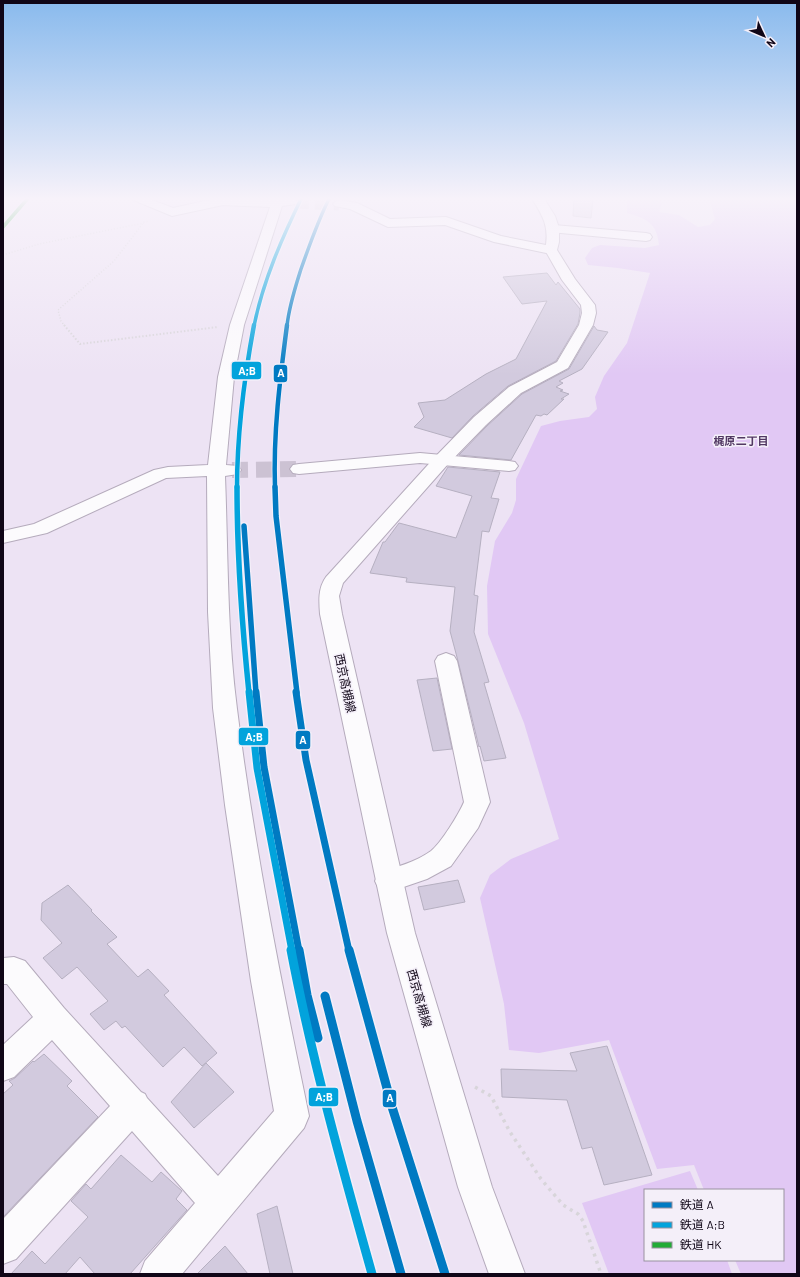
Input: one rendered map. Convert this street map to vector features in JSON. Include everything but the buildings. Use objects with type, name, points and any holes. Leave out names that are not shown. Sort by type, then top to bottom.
[{"type":"street","points":[[158,1274],[292,1116],[266,981],[238,805],[225,708],[218,612],[226,377],[238,325],[264,257]]},
{"type":"street","name":"西京高槻線","points":[[507,1274],[474,1187],[401,933],[328,596],[333,581],[480,420],[515,390],[563,365],[586,325],[589,313],[588,305],[572,285],[560,257]]},
{"type":"street","points":[[299,470],[420,458],[509,466]]},
{"type":"street","points":[[3,537],[40,528],[160,474],[168,472],[224,471]]},
{"type":"street","points":[[389,881],[417,871],[441,858],[469,821],[477,802],[446,661]]},
{"type":"street","points":[[3,971],[14,970],[53,1018],[133,1105],[219,1203]]},
{"type":"street","points":[[3,1066],[53,1018]]},
{"type":"street","points":[[3,1246],[133,1105]]},
{"type":"path","points":[[117,257],[58,310],[61,321],[80,344],[238,325]]},
{"type":"path","points":[[441,1072],[485,1091],[491,1096],[510,1132],[541,1179],[563,1205],[578,1214],[583,1221],[601,1274]]},
{"type":"shaded area","points":[[586,257],[797,257],[797,1274],[741,1274],[735,1261],[784,1261],[784,1189],[704,1189],[694,1165],[657,1169],[609,1040],[539,1053],[509,1050],[504,1004],[480,898],[490,875],[511,859],[559,839],[524,723],[488,634],[487,586],[495,541],[512,513],[516,500],[516,479],[541,426],[560,421],[589,417],[597,409],[595,397],[604,376],[627,343],[650,273],[588,265],[585,258]]},
{"type":"shaded area","points":[[690,1171],[698,1189],[644,1189],[644,1261],[727,1261],[732,1274],[609,1274],[582,1203]]},
{"type":"tunnel","points":[[232,470],[299,469]]},
{"type":"rail line","name":"A;B","points":[[276,257],[258,305],[251,341],[241,409],[237,463],[237,519],[247,674],[257,768],[300,996],[331,1128],[372,1274]]},
{"type":"rail line","name":"A","points":[[306,257],[289,307],[276,409],[274,463],[276,516],[293,668],[306,760],[357,983],[393,1110],[445,1274]]},
{"type":"rail line","name":"A","points":[[244,526],[254,673],[264,767],[307,995],[318,1038]]},
{"type":"rail line","name":"A","points":[[325,996],[357,1121],[401,1274]]},
{"type":"district","name":"梶原二丁目","points":[[741,440]]}]
